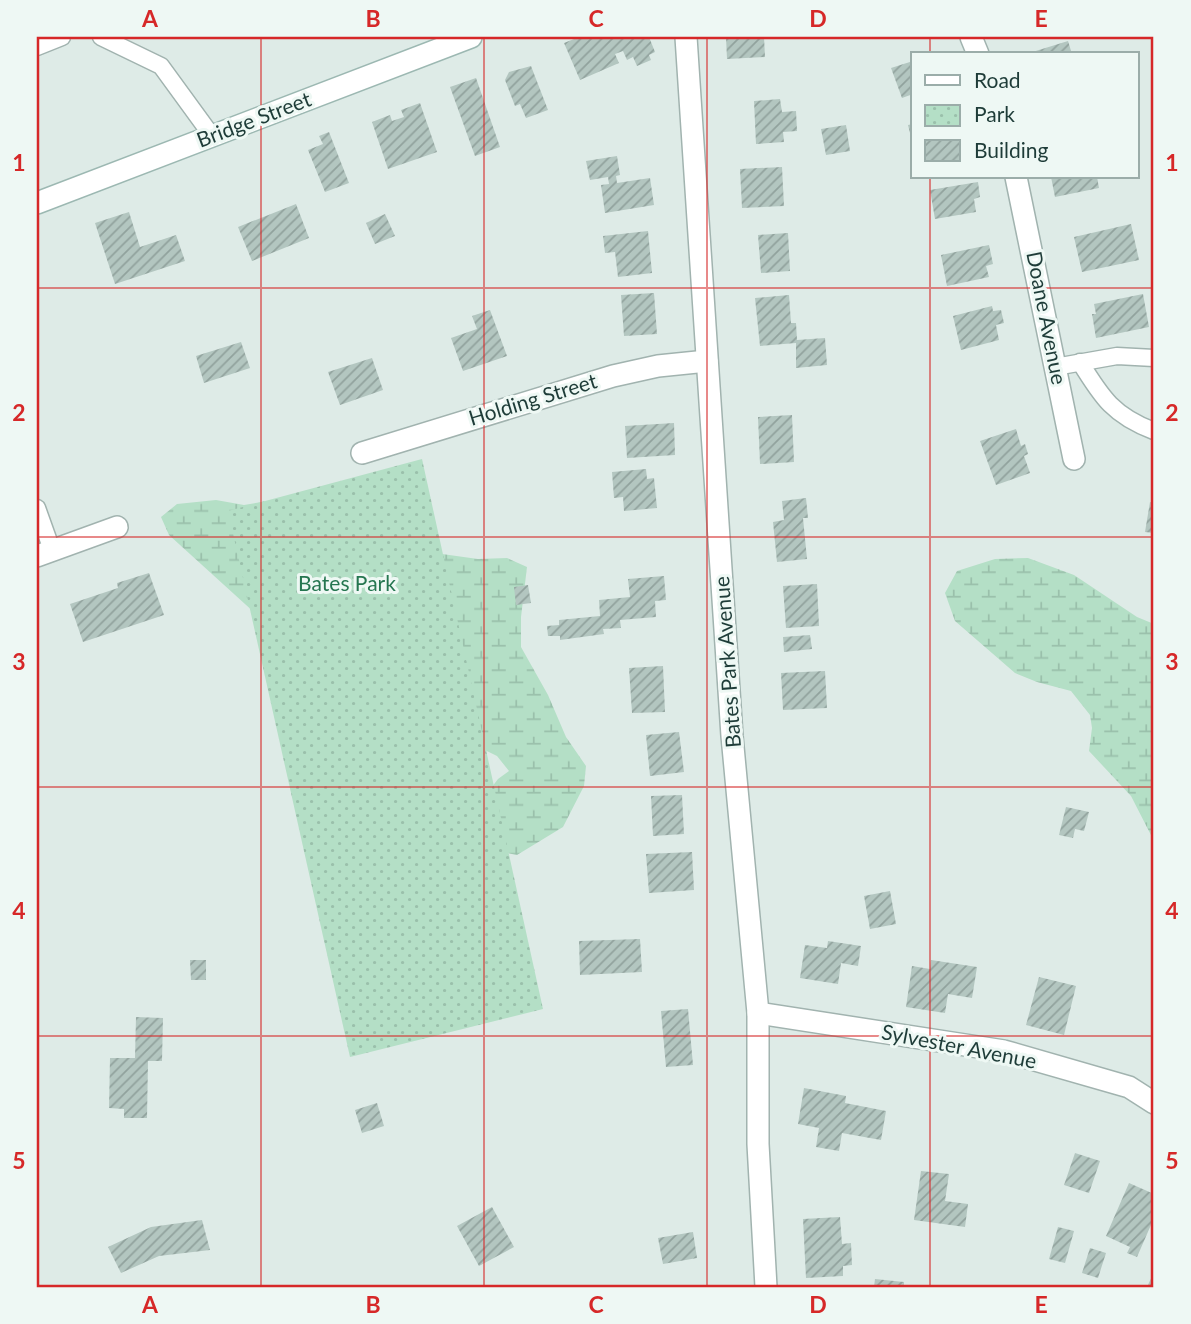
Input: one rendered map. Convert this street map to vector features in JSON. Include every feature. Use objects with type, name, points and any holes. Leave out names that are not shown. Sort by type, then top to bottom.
[{"type":"street","name":"Bridge Street","points":[[37,203],[471,37]]},
{"type":"street","name":"Bates Park Avenue","points":[[685,37],[732,736],[758,1013],[758,1144],[766,1287]]},
{"type":"street","name":"Doane Avenue","points":[[1016,178],[1074,459]]},
{"type":"street","name":"Holding Street","points":[[362,453],[613,376],[658,366],[707,361]]},
{"type":"street","points":[[44,553],[117,527]]},
{"type":"street","name":"Sylvester Avenue","points":[[758,1013],[1004,1051],[1129,1087],[1154,1103]]},
{"type":"lane","points":[[37,47],[62,37]]},
{"type":"lane","points":[[102,37],[161,66],[212,136]]},
{"type":"lane","points":[[1055,367],[1117,356],[1154,358]]},
{"type":"lane","points":[[1080,362],[1101,396],[1130,422],[1154,431]]},
{"type":"lane","points":[[37,508],[44,553]]},
{"type":"green space","name":"Bates Park","points":[[422,459],[543,1009],[350,1057],[228,511]]},
{"type":"green space","points":[[286,498],[442,554],[478,559],[507,558],[527,567],[521,617],[521,647],[548,695],[566,737],[586,766],[584,786],[563,827],[517,855],[492,850],[479,804],[498,779],[509,771],[497,756],[434,725],[257,615],[169,535],[161,517],[177,504],[216,500],[244,505]]},
{"type":"green space","points":[[1028,558],[1074,575],[1137,617],[1154,624],[1154,841],[1131,796],[1089,751],[1092,728],[1090,715],[1071,691],[1015,673],[955,621],[945,593],[957,571],[995,559]]},
{"type":"building","points":[[579,37],[649,37],[655,52],[649,55],[651,60],[637,66],[633,57],[627,60],[623,51],[615,54],[619,63],[580,80],[564,43]]},
{"type":"building","points":[[726,37],[764,37],[765,57],[727,59]]},
{"type":"building","points":[[1068,41],[1071,52],[1032,52]]},
{"type":"building","points":[[911,62],[911,95],[902,98],[891,68]]},
{"type":"building","points":[[531,66],[548,110],[526,118],[520,104],[515,106],[505,80],[509,72]]},
{"type":"building","points":[[476,78],[500,147],[475,156],[450,87]]},
{"type":"building","points":[[780,99],[782,112],[796,111],[797,131],[783,132],[784,142],[756,144],[754,101]]},
{"type":"building","points":[[420,103],[437,152],[388,169],[372,122],[390,115],[392,121],[404,117],[401,110]]},
{"type":"building","points":[[846,125],[850,151],[826,155],[821,129]]},
{"type":"building","points":[[329,132],[349,183],[325,192],[308,150],[323,144],[319,136]]},
{"type":"building","points":[[617,156],[620,175],[616,176],[617,183],[650,178],[654,205],[605,213],[601,185],[609,184],[608,177],[590,180],[586,161]]},
{"type":"building","points":[[782,167],[784,206],[742,208],[740,169]]},
{"type":"building","points":[[1051,178],[1097,178],[1099,188],[1055,197]]},
{"type":"building","points":[[978,182],[980,197],[974,199],[976,212],[935,219],[930,190]]},
{"type":"building","points":[[296,204],[309,238],[252,261],[238,227]]},
{"type":"building","points":[[129,212],[140,247],[176,235],[185,261],[115,284],[95,223]]},
{"type":"building","points":[[385,214],[395,236],[375,244],[366,223]]},
{"type":"building","points":[[1131,224],[1139,260],[1082,272],[1074,237]]},
{"type":"building","points":[[648,231],[652,273],[618,277],[615,252],[605,253],[603,236]]},
{"type":"building","points":[[788,233],[790,271],[761,273],[758,235]]},
{"type":"building","points":[[989,245],[993,264],[986,266],[989,277],[947,286],[941,255]]},
{"type":"building","points":[[654,293],[657,334],[624,336],[621,295]]},
{"type":"building","points":[[1143,294],[1149,327],[1096,338],[1092,314],[1096,314],[1094,304]]},
{"type":"building","points":[[789,295],[791,323],[796,323],[797,340],[825,338],[827,365],[796,368],[796,343],[760,346],[755,298]]},
{"type":"building","points":[[992,306],[993,311],[1001,310],[1004,323],[996,325],[999,340],[961,350],[953,316]]},
{"type":"building","points":[[490,310],[507,356],[463,371],[451,338],[477,329],[472,316]]},
{"type":"building","points":[[241,342],[250,368],[204,383],[196,356]]},
{"type":"building","points":[[372,358],[383,390],[340,405],[328,372]]},
{"type":"building","points":[[792,415],[794,462],[760,464],[758,417]]},
{"type":"building","points":[[674,423],[675,455],[627,458],[625,426]]},
{"type":"building","points":[[1016,429],[1021,446],[1025,444],[1028,454],[1024,456],[1030,473],[996,485],[980,441]]},
{"type":"building","points":[[646,469],[647,479],[654,478],[657,508],[624,511],[623,497],[614,498],[612,472]]},
{"type":"building","points":[[806,498],[808,518],[803,518],[807,559],[777,562],[773,522],[784,520],[782,501]]},
{"type":"building","points":[[1150,502],[1154,503],[1154,533],[1145,532]]},
{"type":"building","points":[[149,573],[164,615],[83,642],[70,604],[118,588],[117,583]]},
{"type":"building","points":[[664,576],[666,600],[655,601],[656,617],[620,620],[621,628],[603,629],[604,634],[560,640],[560,636],[548,636],[547,626],[559,625],[559,620],[600,616],[599,600],[630,597],[628,579]]},
{"type":"building","points":[[817,584],[819,626],[786,628],[783,586]]},
{"type":"building","points":[[528,585],[531,603],[516,605],[514,587]]},
{"type":"building","points":[[810,635],[812,649],[784,652],[783,637]]},
{"type":"building","points":[[663,666],[665,712],[632,713],[629,668]]},
{"type":"building","points":[[825,671],[827,708],[783,710],[781,673]]},
{"type":"building","points":[[679,732],[684,772],[650,776],[646,735]]},
{"type":"building","points":[[682,795],[684,834],[653,836],[651,796]]},
{"type":"building","points":[[1066,807],[1089,812],[1084,831],[1075,829],[1073,838],[1059,835]]},
{"type":"building","points":[[692,852],[694,890],[649,893],[646,854]]},
{"type":"building","points":[[890,891],[896,924],[870,929],[864,896]]},
{"type":"building","points":[[640,939],[642,972],[580,975],[579,941]]},
{"type":"building","points":[[828,941],[861,946],[858,966],[841,963],[838,984],[800,978],[805,945],[827,948]]},
{"type":"building","points":[[190,960],[206,960],[206,980],[191,980]]},
{"type":"building","points":[[931,960],[977,967],[972,998],[948,994],[945,1013],[906,1007],[912,966],[930,969]]},
{"type":"building","points":[[1039,977],[1076,986],[1064,1035],[1026,1025]]},
{"type":"building","points":[[688,1009],[693,1065],[666,1067],[661,1011]]},
{"type":"building","points":[[136,1017],[163,1018],[162,1061],[148,1061],[147,1118],[124,1118],[124,1109],[109,1108],[110,1058],[135,1058]]},
{"type":"building","points":[[804,1088],[846,1096],[845,1103],[886,1111],[881,1140],[842,1133],[839,1151],[816,1147],[819,1128],[798,1124]]},
{"type":"building","points":[[377,1103],[384,1126],[362,1133],[355,1110]]},
{"type":"building","points":[[1075,1153],[1100,1161],[1089,1193],[1064,1185]]},
{"type":"building","points":[[921,1171],[949,1174],[945,1201],[968,1204],[965,1227],[914,1220]]},
{"type":"building","points":[[1129,1183],[1154,1194],[1154,1218],[1137,1257],[1127,1253],[1130,1247],[1106,1236]]},
{"type":"building","points":[[492,1207],[514,1247],[479,1266],[457,1226]]},
{"type":"building","points":[[840,1217],[842,1244],[851,1243],[852,1265],[843,1266],[843,1276],[806,1278],[803,1219]]},
{"type":"building","points":[[202,1220],[210,1250],[159,1256],[121,1273],[108,1247],[151,1227]]},
{"type":"building","points":[[1058,1227],[1074,1231],[1065,1263],[1049,1259]]},
{"type":"building","points":[[693,1232],[697,1258],[663,1264],[658,1238]]},
{"type":"building","points":[[1090,1248],[1106,1253],[1098,1278],[1082,1273]]},
{"type":"building","points":[[1154,1272],[1154,1287],[1147,1287]]},
{"type":"building","points":[[875,1279],[904,1282],[904,1287],[874,1287]]}]
